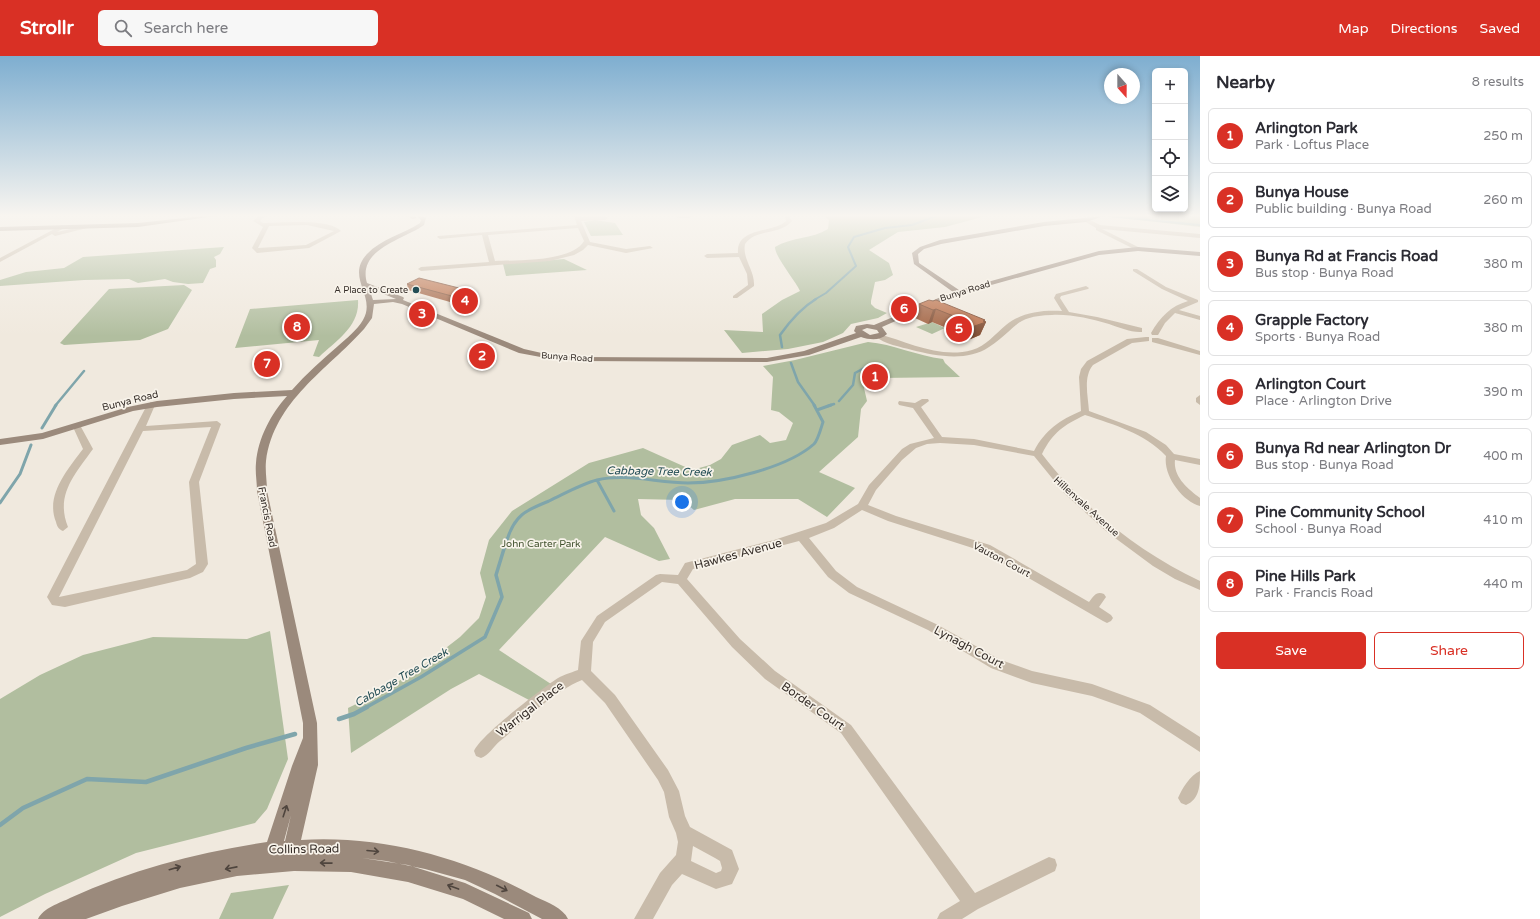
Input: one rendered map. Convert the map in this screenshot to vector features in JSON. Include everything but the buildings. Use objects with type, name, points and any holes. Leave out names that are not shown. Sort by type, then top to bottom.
[{"type":"street","points":[[371,256],[364,263],[362,275],[364,284],[372,302]]},
{"type":"street","points":[[491,256],[492,263]]},
{"type":"street","points":[[421,269],[562,256]]},
{"type":"street","points":[[735,297],[751,286],[753,278],[742,256]]},
{"type":"street","points":[[915,256],[918,265],[957,292]]},
{"type":"street","name":"Bunya Road","points":[[372,302],[394,300],[404,302],[534,354],[578,359],[668,359],[706,361],[767,360],[806,353],[862,334],[858,331],[859,328],[864,326],[875,327],[957,292],[1087,256]]},
{"type":"street","points":[[1135,270],[1158,285],[1197,301]]},
{"type":"street","name":"Bunya Road","points":[[364,284],[401,298],[404,302]]},
{"type":"street","points":[[1067,314],[1057,298],[1058,294],[1086,288]]},
{"type":"street","points":[[862,334],[869,337],[880,336],[922,351],[937,353],[965,353],[986,347],[1014,321],[1025,316],[1049,313],[1095,318],[1118,325],[1146,339],[1156,334],[1173,310],[1197,301]]},
{"type":"street","name":"Francis Road","points":[[290,855],[311,765],[309,741],[310,723],[306,695],[262,491],[261,461],[264,446],[271,427],[292,393],[362,327],[368,318],[372,302]]},
{"type":"street","points":[[1173,310],[1200,318]]},
{"type":"street","points":[[875,327],[883,332],[880,336]]},
{"type":"street","points":[[1085,412],[1083,377],[1085,370],[1096,359],[1137,334],[1156,334],[1171,344],[1200,353]]},
{"type":"street","name":"Bunya Road","points":[[0,442],[31,438],[77,427],[151,405],[234,396],[292,393]]},
{"type":"street","points":[[902,403],[916,406],[925,401]]},
{"type":"street","points":[[140,429],[217,424],[194,482],[202,564],[199,569],[190,574],[65,602],[56,602],[53,596],[151,405]]},
{"type":"street","points":[[916,406],[939,439]]},
{"type":"street","points":[[862,506],[864,497],[878,481],[912,447],[926,441],[939,439],[1037,454],[1049,433],[1066,421],[1085,412],[1154,438],[1171,456],[1200,462]]},
{"type":"street","points":[[64,527],[58,518],[60,490],[88,449],[77,427]]},
{"type":"street","name":"Hillenvale Avenue","points":[[1037,454],[1049,472],[1086,508],[1137,550],[1170,571],[1200,586]]},
{"type":"street","points":[[1171,456],[1169,463],[1176,481],[1200,503]]},
{"type":"street","name":"Hawkes Avenue","points":[[681,580],[689,566],[801,536],[827,527],[862,506]]},
{"type":"street","name":"Vauton Court","points":[[862,506],[901,523],[968,541],[986,548],[1107,618]]},
{"type":"street","name":"Lynagh Court","points":[[801,536],[832,574],[853,590],[932,627],[996,664],[1032,677],[1092,690],[1145,709],[1200,745]]},
{"type":"street","points":[[643,919],[666,879],[680,864],[685,849],[684,833],[677,816],[671,791],[663,775],[610,699],[584,673],[587,640],[601,619],[660,578],[681,580]]},
{"type":"street","name":"Border Court","points":[[681,580],[736,643],[770,675],[846,729],[972,903]]},
{"type":"street","points":[[1091,609],[1100,597]]},
{"type":"street","name":"Warrigal Place","points":[[481,751],[492,739],[561,683],[584,673]]},
{"type":"street","name":"Francis Road","points":[[272,856],[299,766],[309,741]]},
{"type":"street","points":[[1186,798],[1200,778]]},
{"type":"street","points":[[680,864],[716,881],[726,878],[730,869],[726,856],[721,852],[684,833]]},
{"type":"street","name":"Collins Road","points":[[47,919],[79,903],[136,880],[198,862],[240,853],[272,856],[342,848],[379,852],[437,864],[494,884],[559,919]]},
{"type":"street","name":"Collins Road","points":[[290,855],[410,873],[464,890],[523,919]]},
{"type":"street","name":"Collins Road","points":[[63,919],[106,902],[165,883],[233,868],[272,856]]},
{"type":"street","points":[[946,919],[972,903],[1049,865]]},
{"type":"green space","points":[[215,256],[214,257],[216,260],[216,267],[210,269],[203,283],[188,284],[173,282],[165,279],[138,283],[129,279],[84,280],[0,286],[0,280],[26,272],[64,268],[83,257]]},
{"type":"green space","points":[[879,256],[889,263],[893,275],[885,280],[875,282],[871,304],[875,308],[887,313],[878,318],[851,324],[843,333],[823,342],[788,349],[742,353],[724,330],[763,332],[762,314],[782,300],[800,291],[778,257]]},
{"type":"green space","points":[[564,259],[587,270],[506,276],[503,264]]},
{"type":"green space","points":[[184,285],[192,290],[168,329],[140,340],[64,345],[60,343],[109,289]]},
{"type":"green space","points":[[358,300],[358,309],[351,325],[339,339],[319,357],[313,356],[319,340],[235,348],[250,309]]},
{"type":"green space","points":[[932,322],[945,328],[932,334],[916,327]]},
{"type":"green space","name":"John Carter Park","points":[[868,342],[887,345],[943,359],[945,363],[960,377],[880,378],[864,388],[867,401],[861,409],[858,437],[819,472],[855,488],[827,517],[798,499],[735,499],[694,510],[682,500],[638,499],[641,515],[654,528],[670,559],[659,561],[605,537],[499,650],[551,684],[529,700],[479,674],[451,689],[351,753],[348,708],[381,692],[420,668],[460,637],[479,618],[486,597],[480,573],[489,540],[512,511],[589,463],[643,448],[692,470],[710,465],[721,459],[732,445],[760,435],[770,443],[786,440],[793,423],[779,412],[771,410],[773,377],[763,366],[795,360]]},
{"type":"green space","points":[[270,631],[288,759],[267,809],[255,823],[136,853],[45,894],[0,917],[0,699],[40,675],[83,655],[153,637],[247,639]]},
{"type":"green space","points":[[289,885],[273,919],[219,919],[231,893]]},
{"type":"waterway","name":"Cabbage Tree Creek","points":[[814,300],[826,293],[856,266],[852,256]]},
{"type":"waterway","name":"Cabbage Tree Creek","points":[[782,347],[780,335],[796,315],[805,306],[816,299]]},
{"type":"waterway","name":"Cabbage Tree Creek","points":[[791,363],[798,382],[815,406]]},
{"type":"waterway","points":[[839,401],[853,385],[855,373],[866,367]]},
{"type":"waterway","points":[[55,406],[84,371]]},
{"type":"waterway","points":[[42,428],[56,405]]},
{"type":"waterway","name":"Cabbage Tree Creek","points":[[597,480],[608,478],[631,478],[677,483],[702,482],[736,477],[771,467],[802,453],[817,440],[823,422],[814,405]]},
{"type":"waterway","points":[[817,410],[831,405]]},
{"type":"waterway","points":[[0,503],[20,474],[31,445]]},
{"type":"waterway","name":"Cabbage Tree Creek","points":[[507,540],[514,524],[528,510],[597,480]]},
{"type":"waterway","points":[[597,480],[614,511]]},
{"type":"waterway","name":"Cabbage Tree Creek","points":[[365,708],[421,677],[485,637],[502,597],[496,575],[507,539]]},
{"type":"waterway","name":"Cabbage Tree Creek","points":[[339,719],[354,714],[367,707]]},
{"type":"waterway","name":"Cabbage Tree Creek","points":[[0,825],[23,808],[87,779],[146,782],[246,748],[295,734]]},
{"type":"place","name":"A Place to Create","points":[[416,290]]},
{"type":"place","name":"Grapple Factory","points":[[465,301]]},
{"type":"place","name":"Bunya Rd near Arlington Dr","points":[[904,309]]},
{"type":"place","name":"Bunya Rd at Francis Road","points":[[422,314]]},
{"type":"place","name":"Pine Hills Park","points":[[297,327]]},
{"type":"place","name":"Arlington Court","points":[[959,329]]},
{"type":"place","name":"Bunya House","points":[[482,356]]},
{"type":"place","name":"Pine Community School","points":[[267,364]]},
{"type":"place","name":"Arlington Park","points":[[875,377]]}]
